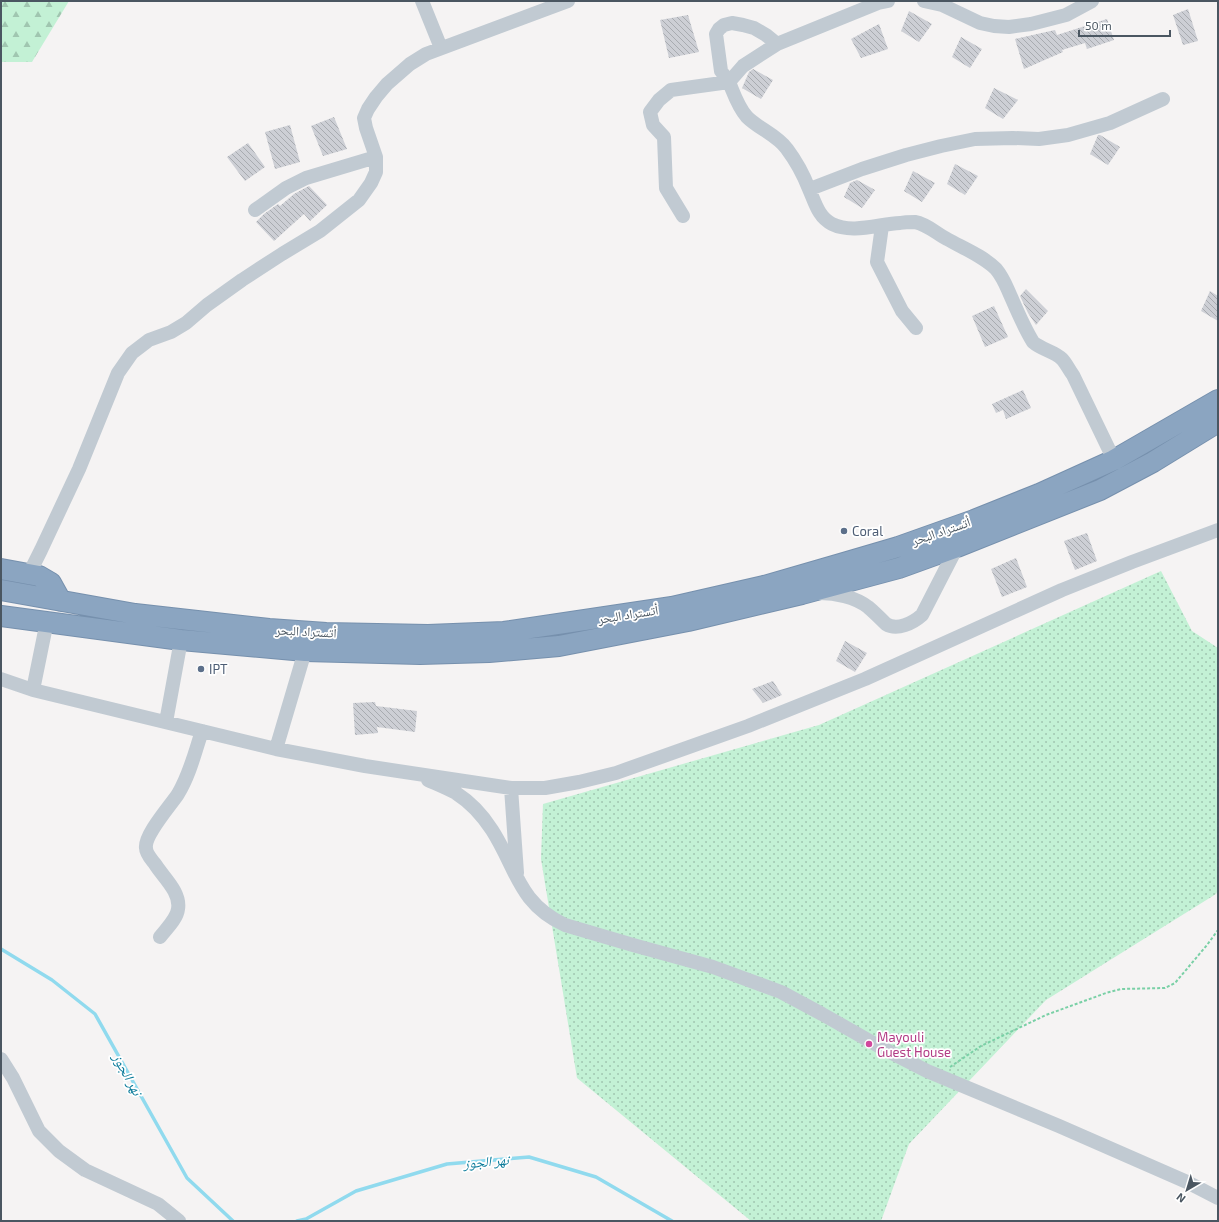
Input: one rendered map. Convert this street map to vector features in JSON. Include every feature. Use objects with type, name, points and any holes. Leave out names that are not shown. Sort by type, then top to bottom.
[{"type":"highway","name":"أتستراد البحر","points":[[1,590],[135,614],[269,630],[428,635],[504,632],[672,607],[764,586],[898,547],[974,520],[1039,494],[1114,460],[1218,400]]},
{"type":"highway","name":"أتستراد البحر","points":[[1,616],[181,640],[305,651],[420,654],[489,652],[559,646],[688,621],[802,594],[899,568],[957,548],[1100,490],[1153,462],[1218,422]]},
{"type":"highway","points":[[1,569],[40,576],[51,584],[61,601]]},
{"type":"street","points":[[422,1],[441,48]]},
{"type":"street","points":[[29,574],[79,469],[118,373],[132,353],[149,340],[171,332],[186,323],[207,305],[242,280],[320,231],[359,200],[371,183],[376,172],[376,157],[364,118],[376,96],[410,64],[426,54],[441,48],[568,1]]},
{"type":"street","points":[[683,216],[666,188],[664,137],[653,125],[650,112],[659,100],[671,90],[729,82],[743,66],[778,44],[878,2],[888,1]]},
{"type":"street","points":[[924,1],[942,5],[980,23],[1009,27],[1031,24],[1066,15],[1092,1]]},
{"type":"street","points":[[778,44],[754,28],[732,23],[724,25],[716,34],[721,71],[729,82],[739,106],[748,117],[787,148],[810,189],[814,204],[822,216],[830,223],[841,228],[858,228],[916,222],[930,228],[943,237],[987,261],[997,270],[1004,281],[1033,342],[1038,347],[1057,356],[1066,365],[1073,376],[1114,460]]},
{"type":"street","points":[[810,189],[877,164],[941,146],[975,139],[1039,139],[1068,135],[1110,123],[1162,99]]},
{"type":"street","points":[[256,210],[286,188],[306,178],[376,157]]},
{"type":"street","points":[[882,226],[877,262],[902,310],[916,328]]},
{"type":"street","points":[[1,679],[33,690],[202,731],[365,766],[511,788],[545,788],[616,773],[748,726],[865,679],[1062,590],[1218,530]]},
{"type":"street","points":[[802,594],[826,593],[848,597],[866,606],[889,626],[897,628],[918,619],[922,615],[957,548]]},
{"type":"street","points":[[33,690],[47,621]]},
{"type":"street","points":[[166,722],[181,640]]},
{"type":"street","points":[[276,748],[305,651]]},
{"type":"street","points":[[160,937],[173,920],[178,910],[178,902],[174,890],[149,855],[146,849],[146,843],[161,816],[178,794],[190,770],[202,731]]},
{"type":"street","points":[[416,773],[456,793],[475,810],[491,830],[518,881],[530,899],[544,913],[560,923],[713,967],[781,992],[882,1048],[937,1076],[1059,1126],[1186,1182],[1218,1198]]},
{"type":"street","points":[[511,788],[518,881]]},
{"type":"street","points":[[1,1059],[13,1078],[39,1131],[59,1151],[85,1170],[158,1204],[179,1221]]},
{"type":"path","points":[[937,1076],[981,1046],[1046,1015],[1121,989],[1154,989],[1170,986],[1178,980],[1218,930]]},
{"type":"green space","points":[[1,1],[69,1],[32,62],[1,62]]},
{"type":"green space","points":[[1161,571],[1192,631],[1218,648],[1218,890],[1216,894],[1046,1000],[909,1144],[881,1221],[751,1221],[577,1078],[541,859],[543,804],[819,725]]},
{"type":"building","points":[[1188,9],[1198,41],[1183,45],[1173,15]]},
{"type":"building","points":[[909,11],[932,24],[919,42],[901,31]]},
{"type":"building","points":[[688,15],[699,52],[669,58],[660,20]]},
{"type":"building","points":[[1107,19],[1114,40],[1087,49],[1085,43],[1062,50],[1063,52],[1024,69],[1015,39],[1055,30],[1057,35]]},
{"type":"building","points":[[879,24],[888,49],[861,58],[851,39]]},
{"type":"building","points":[[961,37],[982,49],[970,68],[952,57]]},
{"type":"building","points":[[753,69],[773,80],[761,99],[742,88],[749,72]]},
{"type":"building","points":[[994,88],[1018,100],[1003,119],[985,108]]},
{"type":"building","points":[[334,117],[347,149],[323,156],[311,126]]},
{"type":"building","points":[[290,125],[300,162],[275,169],[265,132]]},
{"type":"building","points":[[1098,135],[1120,147],[1108,165],[1090,154]]},
{"type":"building","points":[[248,143],[265,167],[245,181],[227,157]]},
{"type":"building","points":[[955,164],[978,176],[965,195],[947,184]]},
{"type":"building","points":[[913,171],[935,183],[922,202],[904,191]]},
{"type":"building","points":[[857,180],[875,190],[862,208],[844,197],[850,183]]},
{"type":"building","points":[[309,186],[327,205],[310,221],[304,214],[274,241],[256,222],[278,204],[280,206],[294,194]]},
{"type":"building","points":[[1026,289],[1048,311],[1036,325],[1028,313],[1020,296]]},
{"type":"building","points":[[1210,291],[1218,296],[1218,321],[1201,311]]},
{"type":"building","points":[[994,306],[1008,337],[985,347],[972,316]]},
{"type":"building","points":[[1023,390],[1031,408],[1006,419],[1003,410],[996,413],[992,404]]},
{"type":"building","points":[[1087,533],[1097,561],[1075,570],[1064,541]]},
{"type":"building","points":[[1016,558],[1027,587],[1002,597],[991,569]]},
{"type":"building","points":[[845,641],[867,653],[855,672],[836,661]]},
{"type":"building","points":[[773,681],[782,695],[763,703],[752,689]]},
{"type":"building","points":[[375,702],[376,706],[417,711],[415,732],[377,727],[378,733],[355,735],[353,703]]},
{"type":"waterway","name":"نهر الجوز","points":[[1,949],[52,980],[95,1014],[187,1178],[233,1221]]},
{"type":"waterway","name":"نهر الجوز","points":[[297,1221],[306,1219],[356,1191],[447,1164],[529,1157],[596,1177],[672,1221]]},
{"type":"place","name":"Coral","points":[[844,531]]},
{"type":"place","name":"IPT","points":[[201,669]]},
{"type":"place","name":"Mayouli Guest House","points":[[869,1044]]}]
